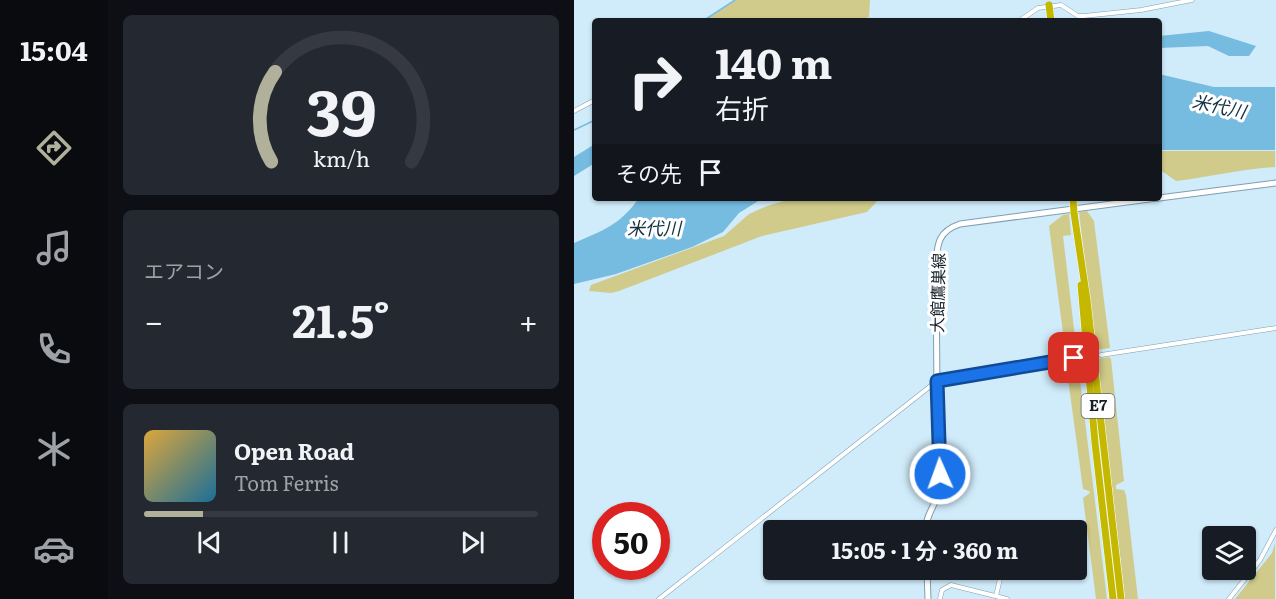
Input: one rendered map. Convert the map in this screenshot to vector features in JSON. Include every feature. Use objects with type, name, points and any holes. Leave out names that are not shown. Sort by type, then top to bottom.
[{"type":"highway","points":[[1049,2],[1051,18]]},
{"type":"highway","name":"E7","points":[[1073,201],[1093,421],[1113,599]]},
{"type":"highway","name":"E7","points":[[1074,213],[1087,300],[1121,599]]},
{"type":"main road","name":"大館鷹巣線","points":[[1162,197],[1276,183]]},
{"type":"main road","name":"大館鷹巣線","points":[[927,520],[942,486],[937,381],[937,252],[939,242],[949,228],[960,224],[1135,201]]},
{"type":"main road","points":[[927,580],[928,599]]},
{"type":"street","points":[[1024,18],[1038,8],[1061,5],[1078,16],[1084,16],[1141,10],[1192,0]]},
{"type":"street","points":[[574,111],[592,102]]},
{"type":"street","points":[[1101,355],[1276,328]]},
{"type":"street","points":[[660,599],[937,381],[1074,358]]},
{"type":"street","points":[[1230,599],[1260,560],[1276,530]]},
{"type":"street","points":[[996,596],[1000,580]]},
{"type":"street","points":[[940,599],[942,590],[951,585],[1006,599]]},
{"type":"shaded area","points":[[736,0],[870,0],[869,17],[865,18],[709,18]]},
{"type":"shaded area","points":[[1162,151],[1275,151],[1275,167],[1176,181],[1162,171]]},
{"type":"shaded area","points":[[784,201],[877,201],[867,212],[762,236],[619,291],[611,293],[589,291],[591,285],[724,236],[749,214]]},
{"type":"shaded area","points":[[1087,211],[1094,221],[1110,348],[1096,350],[1079,212]]},
{"type":"shaded area","points":[[1069,214],[1071,235],[1063,236],[1077,354],[1066,356],[1049,226],[1063,215]]},
{"type":"shaded area","points":[[1109,357],[1124,481],[1116,485],[1116,489],[1124,490],[1126,495],[1138,599],[1125,599],[1097,359]]},
{"type":"shaded area","points":[[1076,362],[1078,364],[1107,599],[1096,599],[1083,498],[1090,493],[1083,489],[1066,364]]},
{"type":"shaded area","points":[[1275,543],[1275,599],[1235,599],[1250,580],[1256,580],[1256,573],[1272,553]]},
{"type":"water","name":"米代川","points":[[1209,31],[1256,46],[1249,56],[1229,56],[1208,46],[1162,48],[1162,36]]},
{"type":"water","name":"米代川","points":[[1162,75],[1214,87],[1275,87],[1275,150],[1162,150]]},
{"type":"water","points":[[592,146],[592,165],[574,176],[574,157]]},
{"type":"water","name":"米代川","points":[[637,201],[758,201],[739,213],[723,232],[692,247],[616,274],[574,284],[574,243],[618,221]]},
{"type":"waterway","points":[[708,18],[735,0]]},
{"type":"waterway","points":[[574,130],[592,121]]},
{"type":"tunnel","points":[[1074,358],[1101,355]]},
{"type":"route","points":[[940,474],[937,381],[1074,358]]}]
